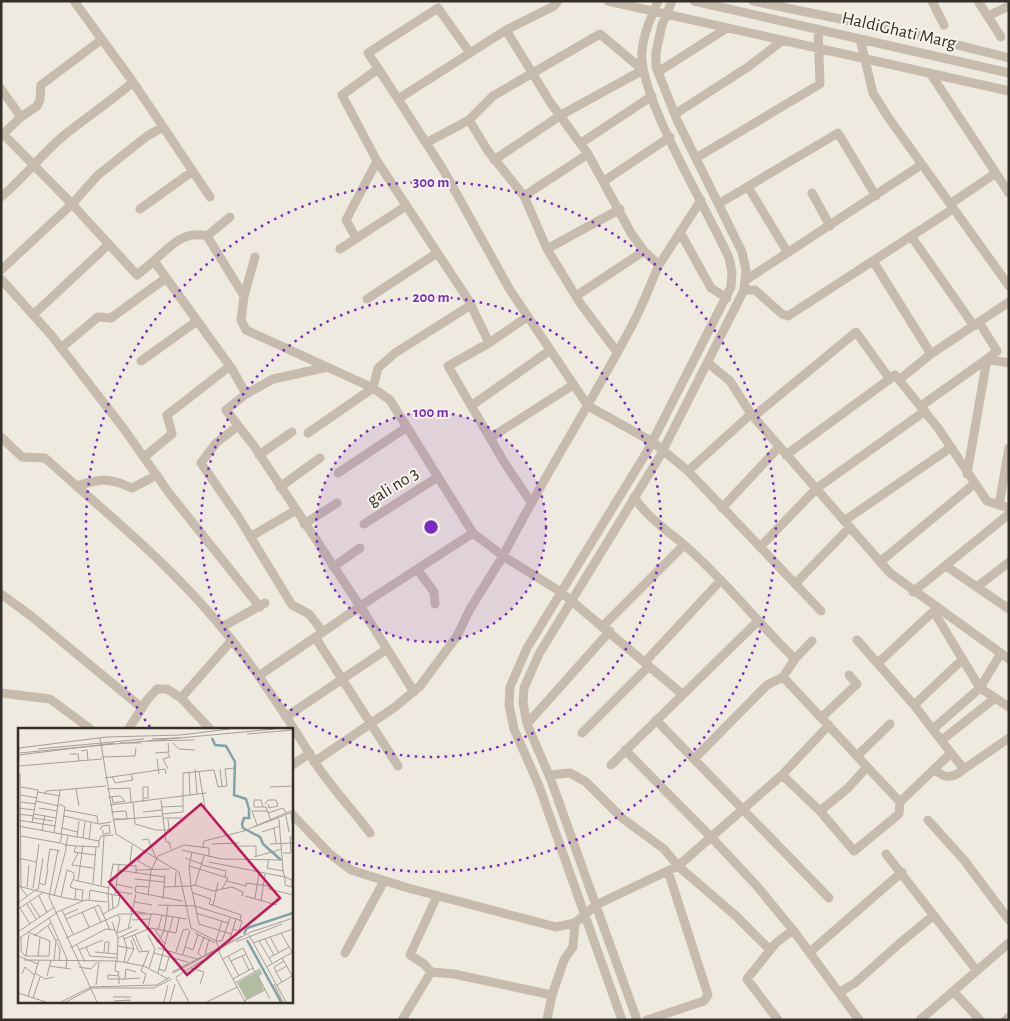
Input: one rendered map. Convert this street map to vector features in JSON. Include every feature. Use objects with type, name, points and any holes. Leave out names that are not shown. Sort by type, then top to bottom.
[{"type":"street","points":[[74,1],[133,82],[210,197]]},
{"type":"street","points":[[608,1],[1009,91]]},
{"type":"street","points":[[622,1020],[539,786],[514,729],[509,705],[510,687],[517,668],[653,442],[726,298],[732,280],[731,264],[670,138],[643,70],[642,52],[658,1]]},
{"type":"street","points":[[637,1020],[550,775],[527,724],[523,703],[524,688],[529,672],[664,450],[744,290],[746,280],[742,252],[675,114],[658,72],[656,52],[672,1]]},
{"type":"street","name":"HaldiGhati Marg","points":[[694,1],[1009,73]]},
{"type":"street","name":"HaldiGhati Marg","points":[[753,1],[918,36],[1009,58]]},
{"type":"street","points":[[932,1],[944,25]]},
{"type":"street","points":[[978,1],[1001,37]]},
{"type":"street","points":[[398,100],[506,30],[556,4]]},
{"type":"street","points":[[988,16],[1009,6]]},
{"type":"street","points":[[470,53],[438,8],[368,53],[426,143],[527,317],[588,406],[653,442],[688,470],[821,611]]},
{"type":"street","points":[[658,72],[727,28]]},
{"type":"street","points":[[696,158],[820,84],[818,29]]},
{"type":"street","points":[[506,30],[560,115],[588,154],[620,209],[631,233],[659,265]]},
{"type":"street","points":[[426,143],[469,120],[493,96],[534,74],[600,34],[643,70]]},
{"type":"street","points":[[860,39],[863,58],[873,93],[921,164],[1007,280]]},
{"type":"street","points":[[102,40],[41,85],[40,100],[37,106],[21,117],[2,135],[34,164],[137,275],[171,244],[184,236],[196,233],[207,236],[244,296]]},
{"type":"street","points":[[675,114],[748,67],[783,40]]},
{"type":"street","points":[[378,68],[342,95],[377,161],[471,305],[489,343]]},
{"type":"street","points":[[494,160],[560,115],[643,70]]},
{"type":"street","points":[[930,74],[1009,193]]},
{"type":"street","points":[[1,197],[17,184],[34,164],[62,137],[133,82]]},
{"type":"street","points":[[1,89],[21,117]]},
{"type":"street","points":[[581,143],[652,96]]},
{"type":"street","points":[[469,120],[494,160],[524,196],[548,249],[576,296],[617,352]]},
{"type":"street","points":[[1,270],[72,204],[98,175],[147,136],[163,127]]},
{"type":"street","points":[[720,204],[838,134],[876,196]]},
{"type":"street","points":[[604,181],[670,138]]},
{"type":"street","points":[[524,196],[588,154]]},
{"type":"street","points":[[356,238],[346,220],[377,161]]},
{"type":"street","points":[[746,280],[876,196],[921,164]]},
{"type":"street","points":[[140,209],[193,171]]},
{"type":"street","points":[[744,290],[755,290],[782,314],[788,316],[911,236],[996,173]]},
{"type":"street","points":[[748,187],[788,253]]},
{"type":"street","points":[[812,192],[830,226]]},
{"type":"street","points":[[314,762],[414,692],[457,636],[470,609],[503,556],[531,502],[588,406],[630,329],[659,265],[701,200]]},
{"type":"street","points":[[340,249],[406,206]]},
{"type":"street","points":[[548,249],[620,209]]},
{"type":"street","points":[[207,236],[230,217]]},
{"type":"street","points":[[680,232],[711,288],[726,298]]},
{"type":"street","points":[[760,546],[817,488],[997,351],[911,236]]},
{"type":"street","points":[[33,315],[109,244]]},
{"type":"street","points":[[576,296],[644,250]]},
{"type":"street","points":[[367,299],[437,253]]},
{"type":"street","points":[[255,257],[244,296],[241,320],[246,330],[373,388],[390,400],[473,533],[503,556],[561,592],[682,694]]},
{"type":"street","points":[[154,261],[230,366],[246,394]]},
{"type":"street","points":[[873,261],[931,354]]},
{"type":"street","points":[[1,278],[60,348],[157,475],[263,605],[222,627]]},
{"type":"street","points":[[60,348],[98,317],[111,318],[166,278]]},
{"type":"street","points":[[900,379],[931,354],[1009,302]]},
{"type":"street","points":[[308,433],[373,388],[378,368],[395,353],[471,305]]},
{"type":"street","points":[[527,317],[489,343],[448,366],[490,438],[531,502]]},
{"type":"street","points":[[141,361],[197,321]]},
{"type":"street","points":[[688,470],[856,332],[889,378]]},
{"type":"street","points":[[472,406],[549,351]]},
{"type":"street","points":[[987,360],[1009,363]]},
{"type":"street","points":[[967,474],[987,360]]},
{"type":"street","points":[[708,363],[730,381],[752,416],[890,573],[935,610],[1005,656],[980,688],[933,729]]},
{"type":"street","points":[[144,457],[172,434],[167,415],[230,366]]},
{"type":"street","points":[[328,367],[273,379],[246,394],[226,410],[259,454],[360,606],[414,692]]},
{"type":"street","points":[[786,455],[895,374],[923,409],[987,500],[1009,508]]},
{"type":"street","points":[[490,438],[573,385]]},
{"type":"street","points":[[238,426],[216,443],[201,463],[292,605],[309,614],[323,632]]},
{"type":"street","points":[[338,473],[407,427]]},
{"type":"street","points":[[259,454],[292,432]]},
{"type":"street","points":[[1,437],[22,457],[45,458],[161,560],[222,627],[260,675],[314,762],[370,833]]},
{"type":"street","points":[[722,508],[779,447]]},
{"type":"street","points":[[795,584],[847,525],[950,448]]},
{"type":"street","points":[[999,505],[1009,448]]},
{"type":"street","points":[[280,487],[320,458]]},
{"type":"street","points":[[76,486],[103,479],[117,481],[132,488],[157,475]]},
{"type":"street","name":"gali no 3","points":[[364,524],[438,477]]},
{"type":"street","points":[[880,562],[974,484]]},
{"type":"street","points":[[634,497],[645,512],[721,580],[757,622],[796,659]]},
{"type":"street","points":[[304,524],[336,503]]},
{"type":"street","points":[[250,537],[296,510]]},
{"type":"street","points":[[913,592],[1009,514]]},
{"type":"street","points":[[260,675],[271,665],[473,533]]},
{"type":"street","points":[[527,724],[606,629],[684,545]]},
{"type":"street","points":[[333,566],[360,548]]},
{"type":"street","points":[[977,587],[1009,562]]},
{"type":"street","points":[[946,566],[1009,609]]},
{"type":"street","points":[[417,569],[434,592],[435,604]]},
{"type":"street","points":[[582,733],[647,664],[721,580]]},
{"type":"street","points":[[1,594],[31,616],[142,708]]},
{"type":"street","points":[[935,610],[980,688],[1009,707]]},
{"type":"street","points":[[878,663],[935,610]]},
{"type":"street","points":[[611,764],[757,622]]},
{"type":"street","points":[[315,638],[398,766]]},
{"type":"street","points":[[181,698],[232,640]]},
{"type":"street","points":[[857,640],[914,705],[964,769]]},
{"type":"street","points":[[694,759],[767,685],[783,676],[812,641]]},
{"type":"street","points":[[286,718],[387,649]]},
{"type":"street","points":[[914,705],[963,659]]},
{"type":"street","points":[[822,717],[857,684],[849,675]]},
{"type":"street","points":[[783,676],[900,802]]},
{"type":"street","points":[[129,728],[157,689],[167,689],[181,698],[210,728]]},
{"type":"street","points":[[1,693],[50,699],[89,728]]},
{"type":"street","points":[[942,740],[995,698]]},
{"type":"street","points":[[656,720],[829,898]]},
{"type":"street","points":[[857,756],[890,724]]},
{"type":"street","points":[[292,814],[330,854],[351,870],[437,896],[556,926],[575,922],[596,905],[678,866],[782,775],[829,725]]},
{"type":"street","points":[[934,769],[946,777],[952,778],[1009,738]]},
{"type":"street","points":[[625,750],[712,837],[793,930],[859,1020]]},
{"type":"street","points":[[292,765],[310,753]]},
{"type":"street","points":[[782,775],[820,812],[854,850],[899,814],[900,802],[951,754]]},
{"type":"street","points":[[820,812],[848,788],[867,767]]},
{"type":"street","points":[[550,775],[570,774],[586,782],[622,818],[664,850],[678,866],[736,916],[770,950]]},
{"type":"street","points":[[928,820],[964,860],[1009,920]]},
{"type":"street","points":[[886,854],[977,970]]},
{"type":"street","points":[[647,1020],[704,1002],[708,995],[668,871]]},
{"type":"street","points":[[810,952],[902,872]]},
{"type":"street","points":[[345,953],[384,881]]},
{"type":"street","points":[[437,896],[410,955],[424,964],[431,972],[454,974],[552,995]]},
{"type":"street","points":[[840,992],[855,983],[934,915]]},
{"type":"street","points":[[547,1020],[552,995],[564,960],[573,947],[575,922]]},
{"type":"street","points":[[778,1020],[747,979],[770,950],[793,930]]},
{"type":"street","points":[[920,1020],[1009,943]]},
{"type":"street","points":[[402,1020],[431,972]]},
{"type":"street","points":[[954,992],[980,1020]]},
{"type":"street","points":[[1006,1020],[1009,1017]]}]
